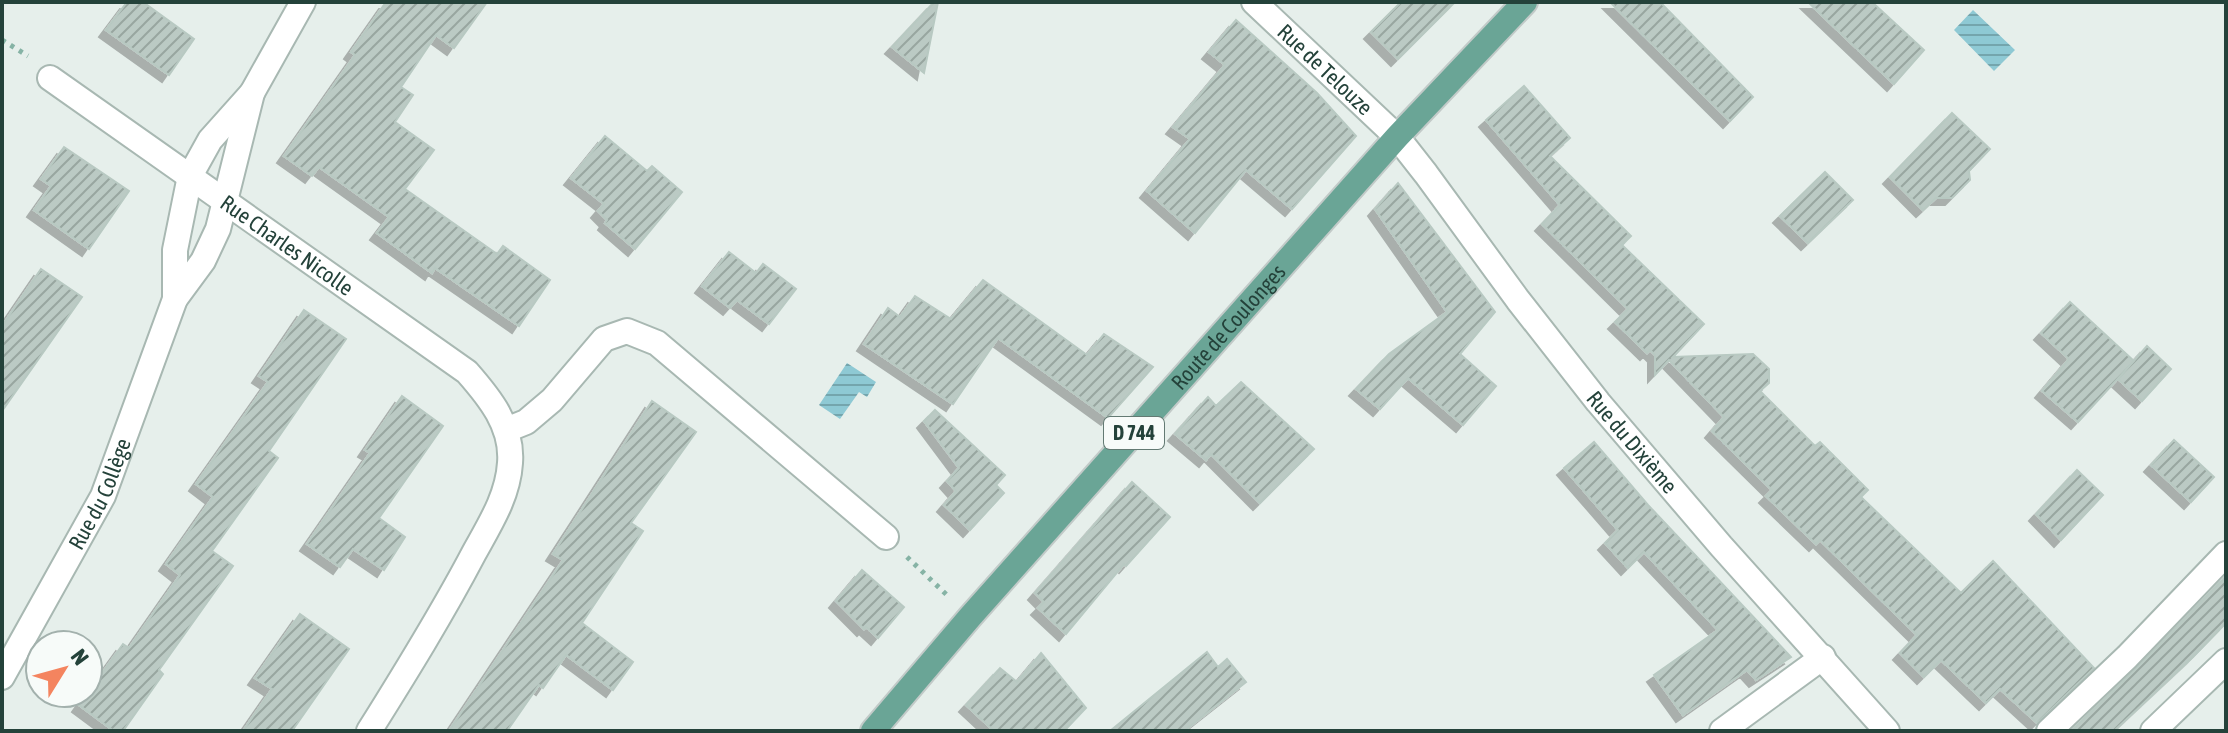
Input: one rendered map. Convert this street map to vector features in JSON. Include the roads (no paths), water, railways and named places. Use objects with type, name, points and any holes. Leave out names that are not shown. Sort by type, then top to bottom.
[{"type":"main road","name":"Route de Coulonges","points":[[873,731],[970,617],[1397,137],[1525,2]]},
{"type":"street","name":"Rue du Collège","points":[[175,299],[175,250],[190,176],[210,140],[252,93],[303,2]]},
{"type":"street","name":"Rue de Telouze","points":[[1254,2],[1397,137]]},
{"type":"street","name":"Rue Charles Nicolle","points":[[50,78],[467,372],[493,402],[506,430],[511,461],[502,499],[438,621],[369,731]]},
{"type":"street","name":"Rue du Collège","points":[[2,677],[103,496],[175,299],[203,261],[218,229],[252,93]]},
{"type":"street","name":"Rue du Dixième","points":[[1397,137],[1598,402],[1721,546],[1887,731]]},
{"type":"street","points":[[506,430],[526,422],[552,400],[604,339],[627,331],[657,343],[886,537]]},
{"type":"street","points":[[2049,731],[2127,657],[2226,554]]},
{"type":"street","points":[[1722,731],[1823,657]]},
{"type":"street","points":[[2153,731],[2226,661]]},
{"type":"water","points":[[1973,10],[2015,50],[1994,71],[1954,30]]},
{"type":"water","points":[[847,363],[876,382],[867,397],[859,392],[840,419],[819,405]]}]
